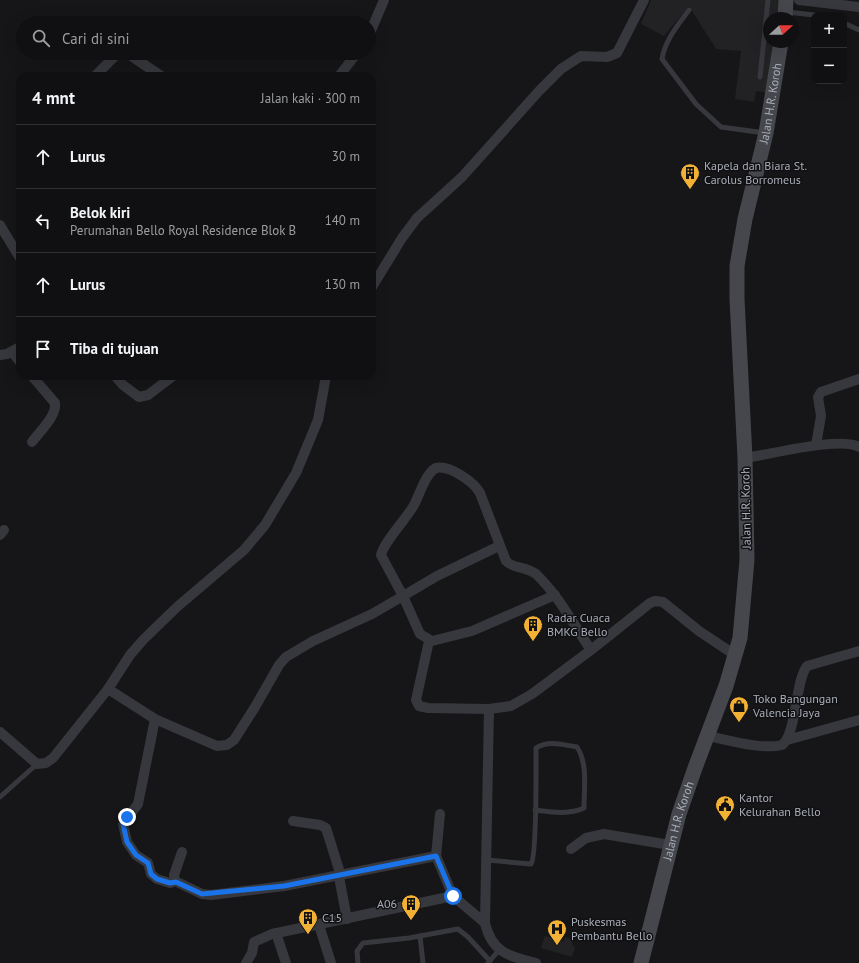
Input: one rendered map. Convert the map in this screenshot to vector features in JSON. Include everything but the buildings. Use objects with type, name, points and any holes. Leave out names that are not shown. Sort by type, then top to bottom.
[{"type":"main road","name":"Jalan H.R. Koroh","points":[[641,963],[670,845],[740,638],[746,589],[747,560],[745,458],[737,299],[737,266],[745,218],[766,133],[780,48]]},
{"type":"street","points":[[376,19],[384,0]]},
{"type":"street","points":[[376,280],[402,238],[417,218],[462,177],[539,91],[561,69],[581,56],[608,57],[617,53],[644,0]]},
{"type":"street","points":[[799,0],[859,7]]},
{"type":"street","points":[[99,72],[111,60]]},
{"type":"street","points":[[137,60],[155,72]]},
{"type":"street","points":[[342,72],[352,60]]},
{"type":"street","points":[[0,225],[16,251]]},
{"type":"street","points":[[0,355],[16,350]]},
{"type":"street","points":[[816,445],[821,416],[818,397],[821,392],[859,379]]},
{"type":"street","points":[[32,442],[53,414],[56,407],[55,403],[35,380]]},
{"type":"street","points":[[118,380],[139,397],[148,396],[168,380]]},
{"type":"street","points":[[0,732],[38,764],[43,764],[53,758],[108,689],[143,640],[177,607],[244,550],[265,525],[296,473],[318,420],[325,380]]},
{"type":"street","points":[[745,458],[816,445],[845,443],[859,446]]},
{"type":"street","points":[[429,641],[420,634],[381,553],[414,505],[430,473],[436,468],[444,468],[469,480],[475,485],[488,511],[499,546],[508,564],[523,567],[536,575],[555,595],[591,650]]},
{"type":"street","points":[[108,689],[155,719],[217,746],[229,744],[234,740],[256,707],[279,664],[286,658],[313,641],[372,614],[437,576],[499,546]]},
{"type":"street","points":[[429,641],[472,631],[555,595]]},
{"type":"street","points":[[429,641],[416,700],[417,704],[421,707],[428,708],[501,709],[518,703],[591,650],[650,603],[655,601],[663,602],[699,631],[735,655]]},
{"type":"street","points":[[708,736],[750,744],[782,745],[787,740],[796,709],[803,674],[808,666],[859,651]]},
{"type":"street","points":[[489,709],[485,922],[489,936],[500,950],[518,961],[536,963]]},
{"type":"street","points":[[155,719],[138,804],[125,820],[124,831],[127,842],[136,855],[148,863],[151,874],[165,882],[176,882],[202,894],[249,891],[340,876],[436,856]]},
{"type":"street","points":[[787,740],[859,720]]},
{"type":"street","points":[[440,814],[436,856],[453,896],[485,922]]},
{"type":"street","points":[[293,820],[320,825],[326,828],[340,876],[347,919]]},
{"type":"street","points":[[571,849],[586,838],[604,834],[670,845]]},
{"type":"street","points":[[176,882],[174,874],[182,852]]},
{"type":"street","points":[[246,963],[252,953],[254,942],[276,933],[453,896]]},
{"type":"street","points":[[319,925],[332,963]]},
{"type":"street","points":[[276,933],[286,963]]},
{"type":"lane","points":[[768,0],[768,12]]},
{"type":"lane","points":[[689,10],[669,38],[664,49],[662,59],[696,104],[721,127],[766,133]]},
{"type":"lane","points":[[786,10],[811,14]]},
{"type":"lane","points":[[847,24],[859,30]]},
{"type":"lane","points":[[760,77],[764,48]]},
{"type":"lane","points":[[487,860],[532,864],[534,860],[536,748],[542,744],[551,743],[577,747],[582,756],[584,765],[584,808],[578,811],[555,812],[535,810]]},
{"type":"lane","points":[[0,797],[38,764]]},
{"type":"lane","points":[[358,963],[357,951],[363,943],[420,936],[458,929],[468,937],[489,962],[500,950]]},
{"type":"lane","points":[[420,936],[423,963]]},
{"type":"shaded area","points":[[651,0],[780,0],[779,12],[763,12],[763,48],[774,48],[768,93],[756,91],[754,102],[735,99],[741,51],[716,49],[689,6],[664,36],[641,24]]},
{"type":"shaded area","name":"Puskesmas Pembantu Bello","points":[[545,936],[564,941],[565,937],[573,940],[572,945],[575,947],[572,957],[541,948]]},
{"type":"place","name":"Kapela dan Biara St. Carolus Borromeus","points":[[690,190]]},
{"type":"place","name":"Radar Cuaca BMKG Bello","points":[[533,642]]},
{"type":"place","name":"Toko Bangungan Valencia Jaya","points":[[739,723]]},
{"type":"place","name":"Kantor Kelurahan Bello","points":[[725,822]]},
{"type":"place","name":"A06","points":[[411,921]]},
{"type":"place","name":"C15","points":[[308,935]]},
{"type":"place","name":"Puskesmas Pembantu Bello","points":[[557,946]]},
{"type":"route","points":[[127,817],[123,824],[124,836],[136,855],[148,863],[151,874],[157,879],[170,883],[176,882],[202,894],[211,895],[284,886],[338,877],[436,856],[453,896]]}]
